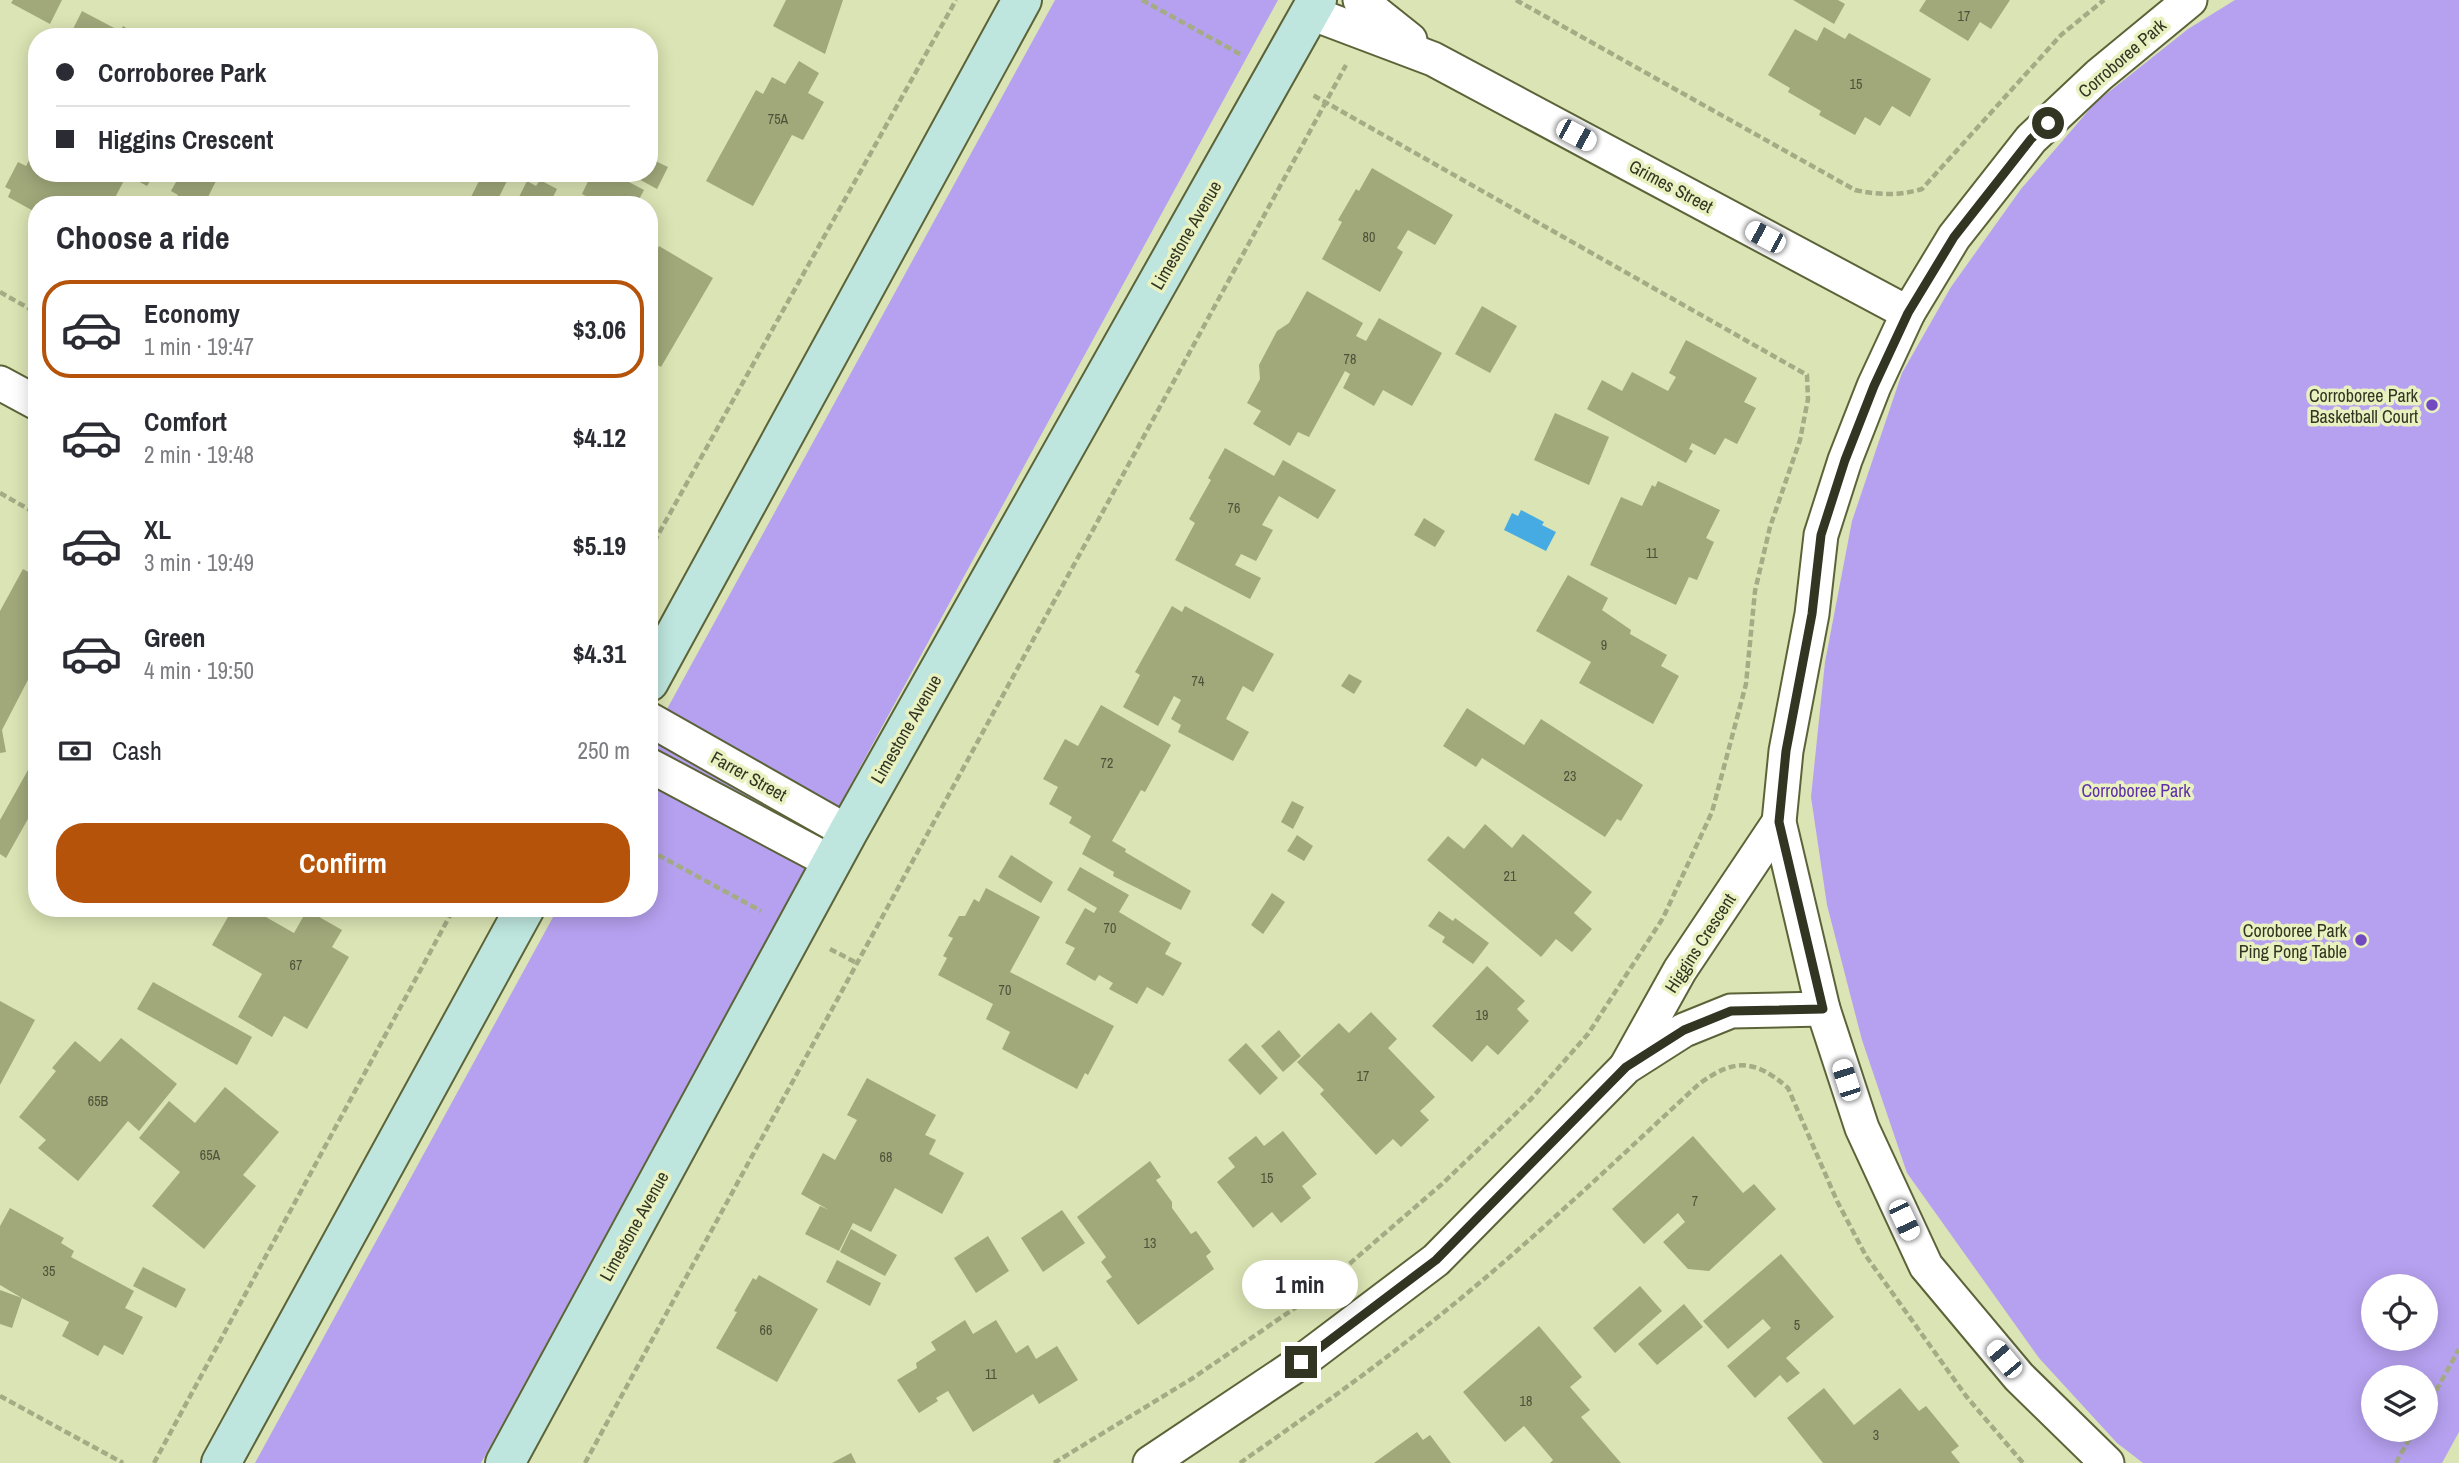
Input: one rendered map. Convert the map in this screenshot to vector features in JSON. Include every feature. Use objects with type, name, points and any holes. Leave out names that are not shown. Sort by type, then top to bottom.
[{"type":"main road","points":[[658,666],[1023,0]]},
{"type":"main road","name":"Limestone Avenue","points":[[505,1463],[840,847],[1277,74],[1305,4]]},
{"type":"main road","points":[[221,1463],[520,917]]},
{"type":"street","name":"Grimes Street","points":[[1360,0],[1433,59]]},
{"type":"street","name":"Corroboree Park","points":[[2107,1463],[2020,1377],[1926,1266],[1862,1128],[1823,1009],[1779,822],[1786,751],[1812,614],[1821,535],[1845,460],[1874,386],[1908,313],[1954,237],[2031,139],[2099,75],[2190,0]]},
{"type":"street","name":"Grimes Street","points":[[1305,4],[1433,59],[1908,313]]},
{"type":"street","points":[[0,383],[28,398]]},
{"type":"street","name":"Farrer Street","points":[[658,725],[840,847]]},
{"type":"street","name":"Farrer Street","points":[[658,769],[840,847]]},
{"type":"street","name":"Higgins Crescent","points":[[1626,1067],[1679,970],[1779,822]]},
{"type":"street","name":"Higgins Crescent","points":[[1150,1463],[1301,1362],[1436,1260],[1626,1067],[1684,1030],[1731,1011],[1823,1009]]},
{"type":"path","points":[[658,535],[956,0]]},
{"type":"path","points":[[1054,1463],[1193,1378],[1311,1297],[1442,1184],[1531,1099],[1588,1034],[1663,918],[1712,812],[1746,684],[1755,591],[1770,527],[1800,440],[1808,399],[1807,374],[1142,0]]},
{"type":"path","points":[[1516,0],[1855,190],[1880,195],[1902,195],[1922,189],[2061,35],[2104,0]]},
{"type":"path","points":[[584,1463],[1326,103]]},
{"type":"path","points":[[0,292],[28,308]]},
{"type":"path","points":[[0,494],[28,509]]},
{"type":"path","points":[[658,855],[857,963]]},
{"type":"path","points":[[153,1463],[449,917]]},
{"type":"path","points":[[1240,1463],[1369,1371],[1430,1323],[1516,1252],[1699,1083],[1713,1073],[1733,1065],[1757,1067],[1774,1075],[1788,1088],[1837,1201],[1866,1256],[1966,1396],[2023,1463]]},
{"type":"path","points":[[2438,1387],[2459,1349]]},
{"type":"path","points":[[0,1396],[123,1463]]},
{"type":"path","points":[[2396,1463],[2407,1442]]},
{"type":"green space","points":[[1055,0],[1278,0],[481,1463],[255,1463],[553,917],[658,917],[658,726]]},
{"type":"green space","name":"Corroboree Park","points":[[2235,0],[2459,0],[2459,1432],[2442,1463],[2143,1463],[2117,1443],[2039,1358],[1907,1173],[1862,1040],[1827,905],[1811,797],[1825,662],[1852,521],[1902,373],[1951,287],[2021,189],[2095,103],[2188,29]]},
{"type":"water","points":[[1521,510],[1556,532],[1546,551],[1504,530],[1512,513],[1518,516]]},
{"type":"building","points":[[13,0],[62,0],[50,24],[11,3]]},
{"type":"building","points":[[786,0],[843,0],[825,54],[773,26]]},
{"type":"building","points":[[1793,0],[1838,0],[1845,4],[1834,24]]},
{"type":"building","points":[[1926,0],[2010,0],[1991,29],[1980,22],[1968,41],[1919,11]]},
{"type":"building","points":[[82,11],[114,28],[74,28]]},
{"type":"building","points":[[1824,27],[1845,39],[1849,33],[1931,79],[1910,117],[1892,106],[1880,126],[1865,117],[1855,135],[1819,115],[1821,111],[1788,92],[1790,88],[1768,75],[1795,29],[1817,41]]},
{"type":"building","points":[[799,61],[819,73],[808,93],[824,102],[803,140],[792,135],[753,206],[706,181],[756,90],[763,94],[772,77],[785,84]]},
{"type":"building","points":[[18,162],[26,166],[28,162],[28,182],[123,182],[116,196],[28,196],[28,208],[8,197],[11,190],[5,187]]},
{"type":"building","points":[[658,162],[668,167],[657,189],[644,182],[658,182]]},
{"type":"building","points":[[1372,168],[1453,215],[1435,245],[1408,230],[1397,248],[1403,252],[1380,292],[1322,259],[1342,222],[1338,220]]},
{"type":"building","points":[[176,182],[216,182],[208,196],[178,196],[171,191]]},
{"type":"building","points":[[478,182],[506,182],[500,196],[472,196]]},
{"type":"building","points":[[526,182],[536,186],[539,182],[544,182],[557,189],[554,196],[520,196]]},
{"type":"building","points":[[588,182],[629,182],[644,190],[641,196],[582,194]]},
{"type":"building","points":[[658,248],[713,278],[661,367],[658,365]]},
{"type":"building","points":[[1307,291],[1363,323],[1356,336],[1366,341],[1379,318],[1442,353],[1412,406],[1383,390],[1374,406],[1343,388],[1350,374],[1345,371],[1309,437],[1298,432],[1290,446],[1253,424],[1261,411],[1247,403],[1260,379],[1259,365],[1277,331],[1289,323]]},
{"type":"building","points":[[1482,306],[1517,326],[1490,373],[1455,354]]},
{"type":"building","points":[[1686,340],[1757,378],[1744,402],[1756,408],[1737,444],[1725,438],[1715,455],[1692,443],[1689,449],[1693,451],[1686,463],[1587,409],[1602,380],[1622,391],[1632,372],[1668,391],[1676,377],[1669,373]]},
{"type":"building","points":[[1555,413],[1609,437],[1589,485],[1534,460]]},
{"type":"building","points":[[1225,448],[1274,476],[1283,460],[1336,490],[1318,519],[1279,496],[1262,525],[1273,530],[1256,561],[1241,554],[1235,565],[1261,578],[1250,599],[1175,560],[1195,523],[1189,519]]},
{"type":"building","points":[[1658,481],[1720,510],[1706,538],[1714,542],[1697,580],[1689,577],[1676,605],[1590,565],[1621,497],[1642,506],[1652,485],[1655,487]]},
{"type":"building","points":[[1424,518],[1445,531],[1435,547],[1414,535]]},
{"type":"building","points":[[23,569],[28,572],[28,680],[2,730],[6,752],[0,753],[0,611]]},
{"type":"building","points":[[1568,575],[1608,598],[1602,610],[1631,630],[1630,634],[1667,655],[1661,666],[1679,676],[1653,724],[1579,683],[1591,662],[1536,631]]},
{"type":"building","points":[[1172,606],[1182,612],[1185,606],[1274,654],[1253,692],[1243,686],[1226,719],[1249,732],[1233,761],[1178,732],[1181,725],[1171,719],[1181,700],[1174,696],[1158,726],[1123,707],[1140,675],[1135,672]]},
{"type":"building","points":[[1349,674],[1362,681],[1354,694],[1341,686]]},
{"type":"building","points":[[1101,705],[1171,745],[1145,792],[1141,790],[1112,841],[1126,849],[1125,852],[1191,891],[1181,910],[1113,876],[1114,872],[1082,854],[1091,836],[1069,823],[1072,817],[1049,804],[1058,787],[1043,779],[1065,739],[1078,746]]},
{"type":"building","points":[[1467,708],[1524,745],[1541,719],[1643,785],[1621,821],[1617,819],[1605,837],[1482,758],[1476,767],[1443,746]]},
{"type":"building","points":[[28,770],[28,819],[6,858],[0,854],[0,820]]},
{"type":"building","points":[[1292,801],[1304,807],[1293,829],[1281,822]]},
{"type":"building","points":[[1485,824],[1512,848],[1523,834],[1592,892],[1574,913],[1592,929],[1572,952],[1556,939],[1541,957],[1427,860],[1448,836],[1464,849]]},
{"type":"building","points":[[1297,835],[1313,846],[1304,861],[1287,851]]},
{"type":"building","points":[[1011,855],[1053,882],[1041,903],[998,877]]},
{"type":"building","points":[[1080,867],[1129,895],[1119,912],[1171,943],[1165,954],[1182,963],[1163,996],[1147,987],[1137,1004],[1109,989],[1113,983],[1099,975],[1095,981],[1066,964],[1075,948],[1065,943],[1085,908],[1094,913],[1097,908],[1067,890]]},
{"type":"building","points":[[986,888],[1040,917],[1010,972],[1114,1026],[1088,1075],[1085,1073],[1077,1089],[1002,1049],[1010,1032],[986,1019],[993,1004],[938,975],[947,958],[943,956],[953,938],[948,936],[959,916],[965,916],[974,899],[979,902]]},
{"type":"building","points":[[1272,893],[1285,902],[1263,934],[1251,925]]},
{"type":"building","points":[[1439,911],[1453,921],[1455,918],[1489,943],[1473,964],[1442,942],[1445,937],[1428,926]]},
{"type":"building","points":[[228,917],[266,917],[294,933],[303,917],[319,917],[342,930],[332,947],[349,957],[307,1029],[284,1016],[272,1037],[238,1017],[262,974],[212,945]]},
{"type":"building","points":[[1487,966],[1525,1001],[1517,1009],[1529,1021],[1498,1055],[1487,1045],[1472,1062],[1432,1026]]},
{"type":"building","points":[[153,982],[252,1037],[237,1065],[137,1009]]},
{"type":"building","points":[[0,1001],[35,1020],[0,1085]]},
{"type":"building","points":[[1371,1012],[1397,1039],[1388,1048],[1435,1097],[1420,1111],[1429,1120],[1401,1147],[1393,1139],[1376,1155],[1320,1094],[1324,1090],[1297,1062],[1339,1023],[1349,1033]]},
{"type":"building","points":[[1279,1030],[1301,1056],[1283,1072],[1261,1046]]},
{"type":"building","points":[[121,1038],[177,1084],[139,1131],[128,1121],[78,1181],[38,1148],[46,1140],[19,1117],[56,1071],[52,1068],[75,1041],[100,1062]]},
{"type":"building","points":[[1246,1043],[1278,1078],[1260,1095],[1228,1060]]},
{"type":"building","points":[[867,1078],[936,1115],[925,1135],[936,1140],[929,1154],[964,1173],[942,1214],[895,1188],[871,1232],[853,1223],[839,1251],[805,1234],[820,1206],[829,1210],[801,1194],[823,1153],[835,1160],[857,1120],[847,1115]]},
{"type":"building","points":[[225,1087],[279,1132],[243,1175],[256,1186],[204,1249],[152,1206],[180,1172],[139,1138],[169,1101],[195,1123]]},
{"type":"building","points":[[1283,1131],[1317,1174],[1302,1186],[1311,1198],[1281,1223],[1272,1212],[1253,1228],[1217,1182],[1235,1167],[1228,1158],[1256,1136],[1264,1146]]},
{"type":"building","points":[[1693,1136],[1743,1193],[1754,1184],[1776,1209],[1709,1271],[1688,1269],[1663,1242],[1685,1222],[1678,1213],[1644,1244],[1612,1209]]},
{"type":"building","points":[[1150,1161],[1161,1177],[1156,1180],[1172,1202],[1172,1208],[1191,1234],[1196,1231],[1211,1252],[1206,1256],[1214,1269],[1138,1325],[1106,1281],[1112,1277],[1101,1262],[1106,1257],[1077,1217]]},
{"type":"building","points":[[10,1208],[64,1238],[61,1243],[74,1251],[71,1257],[134,1291],[125,1308],[143,1317],[123,1355],[104,1345],[98,1356],[62,1336],[69,1322],[0,1285],[0,1226]]},
{"type":"building","points":[[1062,1210],[1085,1243],[1043,1272],[1021,1238]]},
{"type":"building","points":[[851,1229],[897,1255],[885,1276],[840,1252]]},
{"type":"building","points":[[988,1236],[1009,1271],[976,1293],[954,1258]]},
{"type":"building","points":[[1781,1254],[1834,1317],[1786,1358],[1800,1373],[1787,1383],[1780,1375],[1755,1398],[1727,1366],[1771,1328],[1763,1319],[1728,1349],[1703,1321]]},
{"type":"building","points":[[837,1260],[881,1283],[870,1306],[826,1282]]},
{"type":"building","points":[[143,1267],[186,1289],[176,1308],[133,1286]]},
{"type":"building","points":[[759,1275],[818,1309],[777,1382],[716,1348],[753,1278],[756,1280]]},
{"type":"building","points":[[1640,1286],[1662,1311],[1615,1353],[1593,1328]]},
{"type":"building","points":[[0,1290],[22,1298],[12,1328],[0,1324]]},
{"type":"building","points":[[1684,1304],[1703,1327],[1657,1365],[1638,1344]]},
{"type":"building","points":[[965,1320],[973,1334],[996,1320],[1016,1353],[1028,1345],[1036,1359],[1057,1346],[1078,1380],[1039,1404],[1033,1394],[973,1432],[948,1391],[919,1413],[897,1380],[917,1368],[916,1363],[936,1350],[931,1342]]},
{"type":"building","points":[[1539,1326],[1582,1377],[1570,1387],[1590,1410],[1581,1417],[1621,1463],[1550,1463],[1553,1460],[1524,1426],[1505,1442],[1463,1392]]},
{"type":"building","points":[[1824,1388],[1854,1425],[1900,1388],[1919,1411],[1926,1406],[1959,1446],[1951,1452],[1960,1463],[1823,1463],[1787,1418]]},
{"type":"building","points":[[1417,1432],[1423,1440],[1430,1435],[1451,1463],[1374,1463]]},
{"type":"building","points":[[851,1453],[856,1463],[832,1463]]},
{"type":"place","name":"Corroboree Park Basketball Court","points":[[2432,405]]},
{"type":"place","name":"Coroboree Park Ping Pong Table","points":[[2361,940]]},
{"type":"route","points":[[1301,1362],[1436,1260],[1626,1067],[1684,1030],[1731,1011],[1823,1009],[1779,822],[1786,751],[1812,614],[1821,535],[1845,460],[1874,386],[1908,313],[1954,237],[2031,139],[2048,123]]}]
